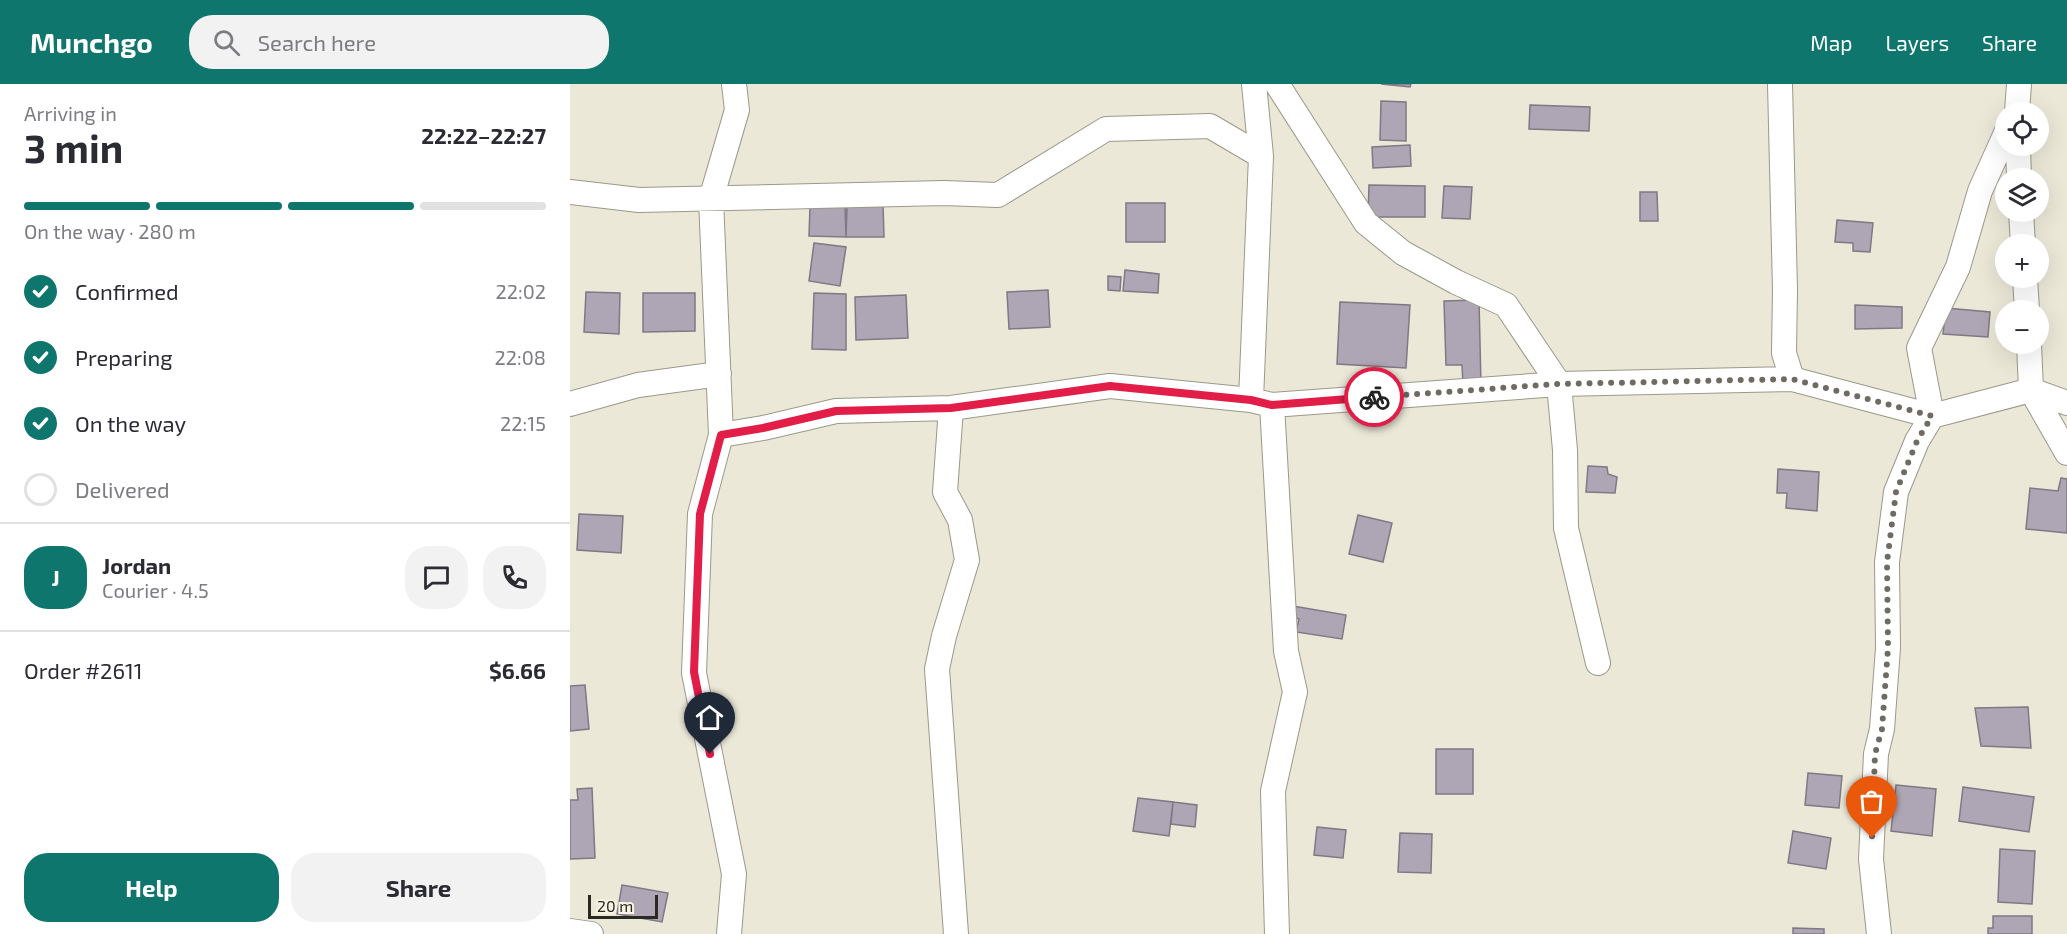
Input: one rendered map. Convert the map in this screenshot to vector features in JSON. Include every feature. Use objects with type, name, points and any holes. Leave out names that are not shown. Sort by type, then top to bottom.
[{"type":"street","points":[[729,934],[734,874],[694,672],[700,514],[721,435],[711,199],[737,110],[734,84]]},
{"type":"street","points":[[1254,84],[1261,156],[1261,402],[1286,651],[1295,692],[1273,791],[1277,934]]},
{"type":"street","points":[[1277,84],[1366,224],[1403,253],[1456,282],[1506,304],[1558,384],[1565,450],[1566,528],[1598,663]]},
{"type":"street","points":[[1780,84],[1785,290],[1784,353],[1792,379]]},
{"type":"street","points":[[570,192],[639,200],[944,193],[998,195],[1106,129],[1210,126],[1261,156]]},
{"type":"street","points":[[1879,934],[1871,859],[1875,754],[1882,729],[1888,648],[1887,562],[1896,492],[1917,441],[1932,416],[1919,348],[1958,267],[1980,191],[1996,156]]},
{"type":"street","points":[[2029,354],[2031,390],[2067,453]]},
{"type":"street","points":[[570,404],[639,385],[719,374]]},
{"type":"street","points":[[721,435],[836,411],[951,408],[1110,386],[1261,402],[1558,384],[1792,379],[1932,416],[2031,390],[2067,403]]},
{"type":"street","points":[[951,408],[945,492],[960,520],[967,560],[944,636],[937,669],[956,934]]},
{"type":"street","points":[[570,931],[591,934]]},
{"type":"building","points":[[1381,84],[1411,84],[1410,87]]},
{"type":"building","points":[[1381,101],[1406,102],[1406,141],[1380,140]]},
{"type":"building","points":[[1530,105],[1590,107],[1589,131],[1529,129]]},
{"type":"building","points":[[1410,145],[1411,166],[1373,168],[1372,147]]},
{"type":"building","points":[[1369,185],[1425,186],[1425,217],[1368,217]]},
{"type":"building","points":[[1444,186],[1472,187],[1470,219],[1442,218]]},
{"type":"building","points":[[1640,192],[1657,192],[1658,221],[1640,221]]},
{"type":"building","points":[[1126,203],[1165,203],[1165,242],[1126,242]]},
{"type":"building","points":[[883,204],[884,237],[846,237],[845,205]]},
{"type":"building","points":[[810,206],[847,207],[846,237],[809,236]]},
{"type":"building","points":[[1837,220],[1873,223],[1870,252],[1853,251],[1853,243],[1835,242]]},
{"type":"building","points":[[814,243],[846,247],[840,286],[809,281]]},
{"type":"building","points":[[1125,270],[1159,274],[1158,293],[1123,291]]},
{"type":"building","points":[[1108,276],[1121,277],[1120,291],[1108,290]]},
{"type":"building","points":[[1048,290],[1050,327],[1009,329],[1007,292]]},
{"type":"building","points":[[586,292],[620,293],[619,334],[584,332]]},
{"type":"building","points":[[643,293],[695,293],[695,331],[643,332]]},
{"type":"building","points":[[814,293],[846,294],[846,350],[812,349]]},
{"type":"building","points":[[906,295],[908,338],[856,340],[855,297]]},
{"type":"building","points":[[1479,300],[1481,385],[1463,385],[1462,365],[1446,365],[1444,301]]},
{"type":"building","points":[[1340,302],[1410,305],[1406,368],[1337,364]]},
{"type":"building","points":[[1855,305],[1902,307],[1902,328],[1855,329]]},
{"type":"building","points":[[1946,308],[1990,312],[1988,337],[1943,334]]},
{"type":"building","points":[[1588,466],[1607,467],[1608,474],[1617,477],[1615,493],[1586,492]]},
{"type":"building","points":[[1778,469],[1819,472],[1817,511],[1786,508],[1787,493],[1777,493]]},
{"type":"building","points":[[2061,478],[2067,479],[2067,533],[2026,529],[2030,488],[2058,491]]},
{"type":"building","points":[[579,514],[623,516],[621,553],[577,550]]},
{"type":"building","points":[[1358,515],[1392,523],[1383,562],[1349,554]]},
{"type":"building","points":[[1293,606],[1346,615],[1342,639],[1296,632],[1299,619],[1291,616]]},
{"type":"building","points":[[585,685],[589,729],[570,731],[570,686]]},
{"type":"building","points":[[2028,707],[2031,748],[1981,746],[1975,708]]},
{"type":"building","points":[[1436,749],[1473,749],[1473,794],[1436,794]]},
{"type":"building","points":[[1808,773],[1842,776],[1839,808],[1805,805]]},
{"type":"building","points":[[1896,785],[1936,789],[1932,836],[1891,831]]},
{"type":"building","points":[[1963,787],[2034,797],[2029,832],[1959,821]]},
{"type":"building","points":[[592,788],[595,858],[570,859],[570,800],[578,800],[577,789]]},
{"type":"building","points":[[1138,798],[1173,802],[1169,836],[1133,831]]},
{"type":"building","points":[[1173,802],[1197,805],[1195,827],[1171,824]]},
{"type":"building","points":[[1317,827],[1346,830],[1343,858],[1314,855]]},
{"type":"building","points":[[1793,831],[1831,838],[1826,869],[1788,863]]},
{"type":"building","points":[[1400,833],[1432,834],[1431,873],[1398,872]]},
{"type":"building","points":[[2000,849],[2035,851],[2032,904],[1998,902]]},
{"type":"building","points":[[622,885],[668,893],[662,922],[617,914]]},
{"type":"building","points":[[1993,916],[2032,916],[2032,934],[1988,934],[1988,928],[1993,928]]},
{"type":"building","points":[[1793,928],[1824,929],[1824,934],[1793,934]]},
{"type":"way so far","points":[[1374,397],[1558,384],[1792,379],[1932,416],[1917,441],[1896,492],[1887,562],[1888,648],[1882,729],[1875,754],[1872,838]]},
{"type":"route","points":[[710,754],[694,672],[700,514],[721,435],[836,411],[951,408],[1110,386],[1251,400],[1272,405],[1374,397]]}]
